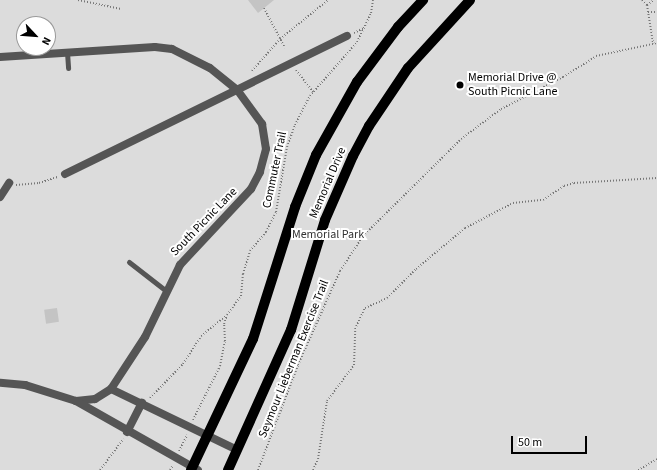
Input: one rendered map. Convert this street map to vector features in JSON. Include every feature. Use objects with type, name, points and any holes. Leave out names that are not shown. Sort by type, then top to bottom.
[{"type":"main road","name":"Memorial Drive","points":[[194,469],[208,435],[253,339],[295,207],[316,155],[360,76],[398,27],[423,0]]},
{"type":"main road","name":"Memorial Drive","points":[[228,470],[291,330],[325,220],[353,156],[369,126],[408,68],[470,0]]},
{"type":"street","points":[[65,174],[240,90],[347,36]]},
{"type":"street","name":"South Picnic Lane","points":[[0,58],[67,52],[155,47],[172,49],[210,68],[240,90],[258,116],[265,132],[266,149],[260,172],[246,196],[187,255],[165,290],[145,337],[112,389],[95,399],[76,401]]},
{"type":"street","points":[[0,197],[9,183]]},
{"type":"street","name":"South Picnic Lane","points":[[0,383],[25,385],[76,401],[127,432],[194,469]]},
{"type":"street","points":[[112,389],[237,450]]},
{"type":"street","points":[[127,432],[142,403]]},
{"type":"lane","points":[[67,52],[68,68]]},
{"type":"lane","points":[[129,262],[165,290]]},
{"type":"path","points":[[78,0],[121,9]]},
{"type":"path","points":[[240,90],[243,81],[260,66],[280,39],[328,0]]},
{"type":"path","name":"Commuter Trail","points":[[193,420],[222,360],[227,315],[240,296],[243,274],[250,251],[266,232],[276,212],[287,147],[295,125],[313,92],[351,51],[365,27],[372,0]]},
{"type":"path","points":[[642,0],[647,5],[647,14],[653,44]]},
{"type":"path","points":[[647,5],[654,0]]},
{"type":"path","points":[[264,8],[285,48]]},
{"type":"path","points":[[647,14],[657,12]]},
{"type":"path","points":[[347,36],[365,27]]},
{"type":"path","name":"Seymour Lieberman Exercise Trail","points":[[258,470],[298,365],[340,271],[363,236],[461,139],[501,109],[563,77],[596,56],[657,44]]},
{"type":"path","points":[[294,67],[313,92]]},
{"type":"path","points":[[9,183],[21,187],[65,174]]},
{"type":"path","points":[[313,470],[318,459],[327,401],[354,365],[355,329],[365,308],[387,298],[416,269],[465,228],[513,203],[543,200],[564,186],[574,183],[657,178]]},
{"type":"path","points":[[142,403],[154,396],[183,364],[201,336],[227,315]]},
{"type":"path","points":[[100,470],[127,432]]},
{"type":"path","points":[[179,452],[186,436]]},
{"type":"path","points":[[638,470],[657,459]]},
{"type":"green space","name":"Memorial Park","points":[[0,0],[657,0],[657,470],[0,470]]},
{"type":"building","points":[[248,0],[274,0],[258,13]]},
{"type":"building","points":[[57,308],[59,322],[46,324],[44,310]]},
{"type":"place","name":"Memorial Drive @ South Picnic Lane","points":[[460,85]]}]
